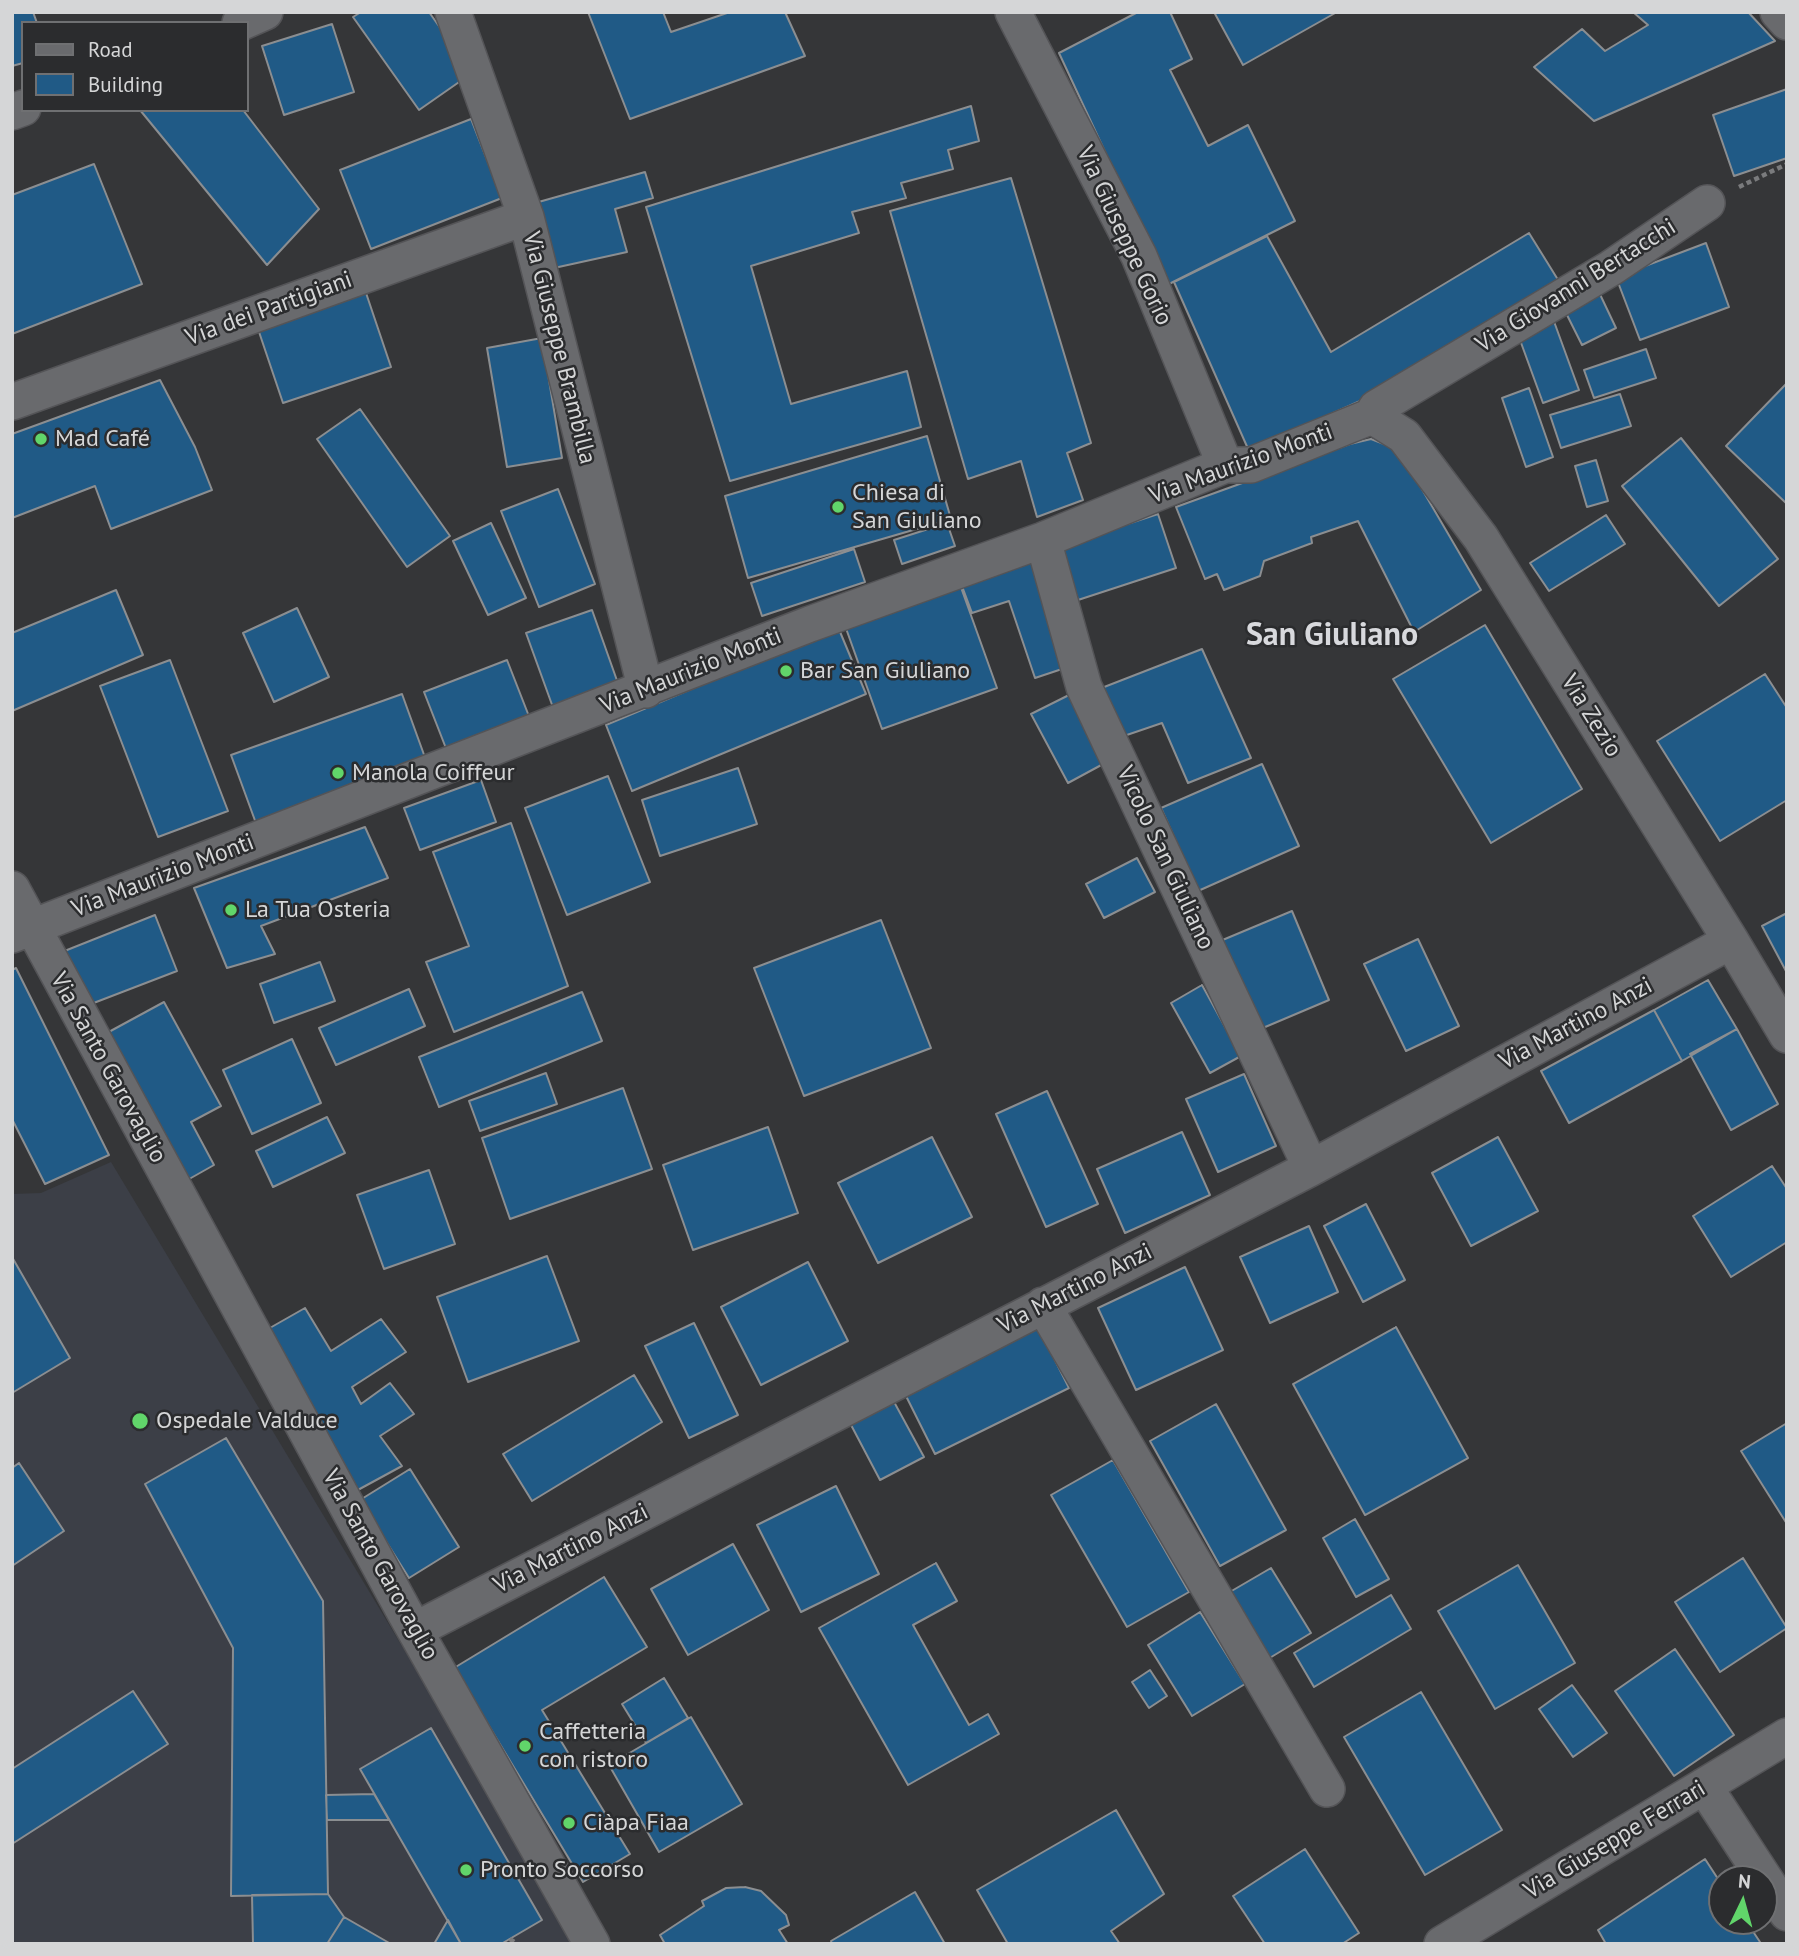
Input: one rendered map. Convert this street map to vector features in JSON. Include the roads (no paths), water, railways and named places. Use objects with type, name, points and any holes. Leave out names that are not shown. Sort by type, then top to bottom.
[{"type":"street","points":[[245,21],[265,12]]},
{"type":"street","name":"Via Giuseppe Brambilla","points":[[453,12],[526,216],[646,690]]},
{"type":"street","name":"Via Giuseppe Gorio","points":[[1013,12],[1139,256],[1225,464]]},
{"type":"street","points":[[1778,12],[1787,22]]},
{"type":"street","name":"Via Giovanni Bertacchi","points":[[1372,416],[1376,408],[1611,268],[1707,202]]},
{"type":"street","name":"Via dei Partigiani","points":[[12,402],[526,216]]},
{"type":"street","name":"Via Maurizio Monti","points":[[22,931],[810,624],[1043,540],[1225,464],[1251,465],[1372,416]]},
{"type":"street","name":"Via Zezio","points":[[1372,416],[1404,436],[1481,538],[1787,1035]]},
{"type":"street","name":"Vicolo San Giuliano","points":[[1043,540],[1084,687],[1311,1168]]},
{"type":"street","name":"Via Santo Garovaglio","points":[[12,889],[22,931],[592,1944]]},
{"type":"street","name":"Via Martino Anzi","points":[[415,1630],[1311,1168],[1731,941]]},
{"type":"street","points":[[1043,1305],[1327,1789]]},
{"type":"street","name":"Via Giuseppe Ferrari","points":[[1442,1944],[1787,1736]]},
{"type":"street","points":[[1704,1786],[1787,1913]]},
{"type":"place","name":"Mad Café","points":[[41,439]]},
{"type":"place","name":"Chiesa di San Giuliano","points":[[838,507]]},
{"type":"place","name":"Bar San Giuliano","points":[[786,671]]},
{"type":"place","name":"Manola Coiffeur","points":[[338,773]]},
{"type":"place","name":"La Tua Osteria","points":[[231,910]]},
{"type":"place","name":"Ospedale Valduce","points":[[140,1421]]},
{"type":"place","name":"Caffetteria con ristoro","points":[[525,1746]]},
{"type":"place","name":"Ciàpa Fiaa","points":[[569,1823]]},
{"type":"place","name":"Pronto Soccorso","points":[[466,1870]]},
{"type":"district","name":"San Giuliano","points":[[1332,636]]}]
